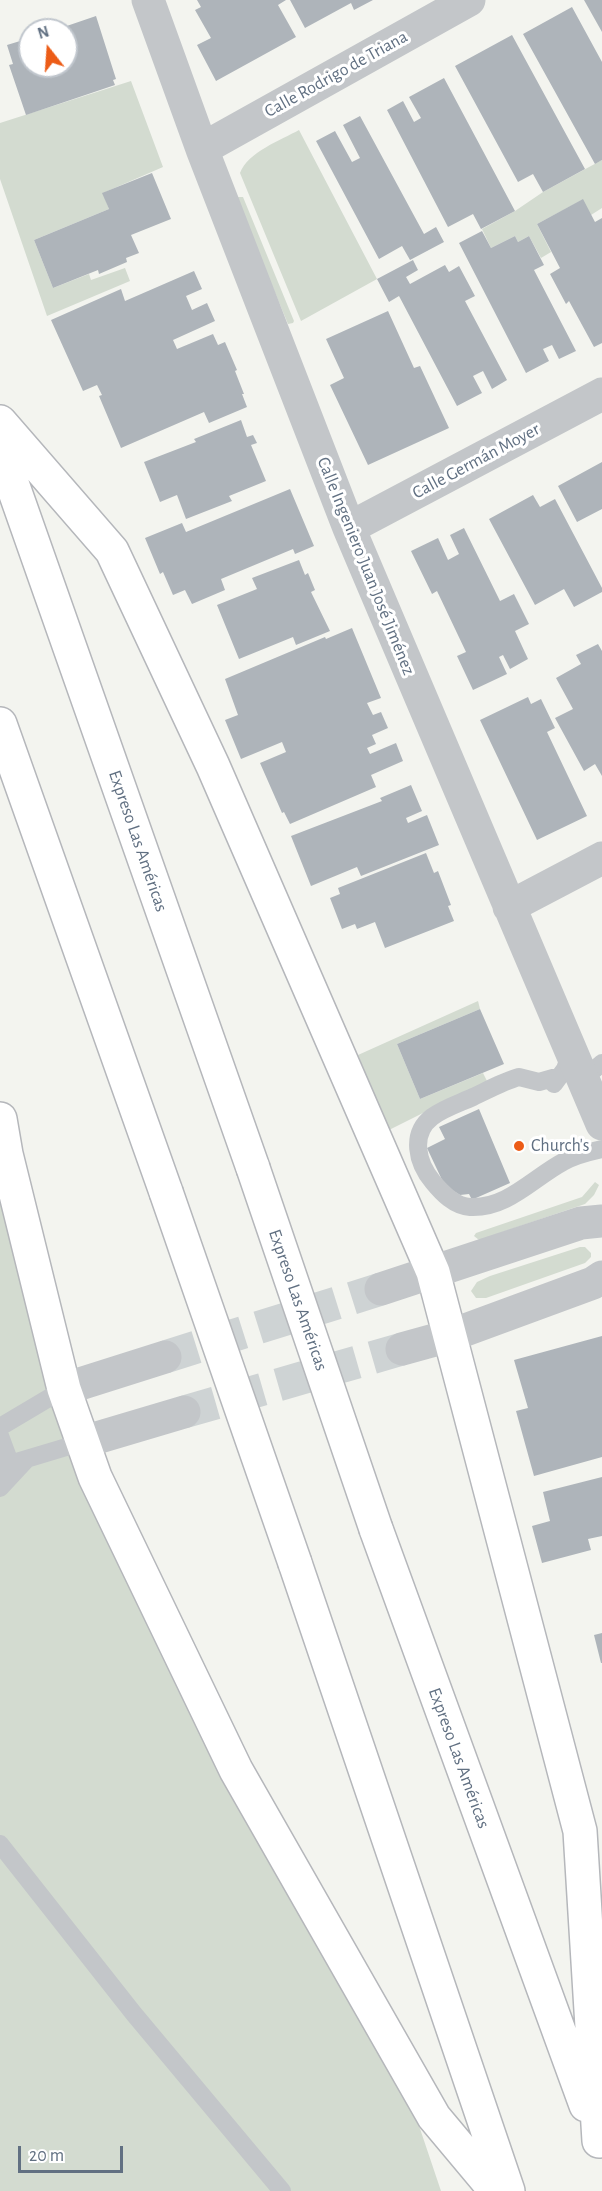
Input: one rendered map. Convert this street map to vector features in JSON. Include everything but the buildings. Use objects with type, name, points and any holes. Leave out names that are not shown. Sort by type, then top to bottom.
[{"type":"highway","points":[[0,422],[112,551],[213,766],[433,1272],[580,1831],[601,2145]]},
{"type":"highway","name":"Expreso Las Américas","points":[[0,449],[376,1529],[601,2145]]},
{"type":"highway","points":[[0,724],[295,1563],[508,2191]]},
{"type":"highway","points":[[0,1119],[6,1154],[64,1389],[95,1477],[236,1770],[434,2117],[496,2191]]},
{"type":"street","name":"Calle Ingeniero Juan José Jiménez","points":[[148,0],[202,149],[349,528],[571,1053],[594,1075],[602,1124]]},
{"type":"street","name":"Calle Rodrigo de Triana","points":[[202,149],[469,0]]},
{"type":"street","name":"Calle Germán Moyer","points":[[349,528],[602,394]]},
{"type":"street","points":[[509,907],[602,858]]},
{"type":"street","points":[[381,1289],[581,1223],[602,1221]]},
{"type":"street","points":[[402,1349],[449,1336],[593,1283],[602,1277]]},
{"type":"street","points":[[64,1389],[165,1357]]},
{"type":"street","points":[[83,1442],[184,1412]]},
{"type":"lane","points":[[571,1053],[565,1069],[554,1084],[553,1078],[538,1082],[519,1077],[446,1109],[430,1119],[418,1140],[420,1162],[427,1176],[447,1197],[468,1207],[506,1199],[525,1189],[564,1161],[602,1149]]},
{"type":"lane","points":[[0,1427],[64,1389]]},
{"type":"lane","points":[[0,1414],[19,1416]]},
{"type":"lane","points":[[0,1436],[12,1463]]},
{"type":"lane","points":[[0,1488],[12,1463],[83,1442]]},
{"type":"lane","points":[[0,1844],[134,2014],[282,2191]]},
{"type":"shaded area","points":[[131,81],[163,167],[103,193],[109,209],[34,240],[53,288],[89,274],[91,280],[125,268],[130,281],[47,316],[0,179],[0,123]]},
{"type":"shaded area","points":[[299,130],[377,279],[301,321],[240,173],[257,153]]},
{"type":"shaded area","points":[[602,160],[602,208],[591,215],[582,200],[537,224],[551,252],[541,258],[529,236],[518,242],[515,236],[491,248],[482,229]]},
{"type":"shaded area","points":[[243,197],[293,323],[288,324],[236,199]]},
{"type":"shaded area","points":[[478,1001],[480,1009],[397,1044],[420,1099],[483,1073],[487,1081],[389,1130],[358,1055]]},
{"type":"shaded area","points":[[0,1174],[35,1341],[81,1485],[411,2102],[441,2191],[0,2191]]},
{"type":"shaded area","points":[[595,1182],[599,1185],[594,1195],[585,1204],[479,1240],[474,1236],[476,1233],[582,1197]]},
{"type":"shaded area","points":[[585,1247],[591,1253],[591,1257],[585,1263],[486,1298],[476,1298],[471,1291],[477,1282],[490,1276]]},
{"type":"tunnel","points":[[165,1357],[381,1289]]},
{"type":"tunnel","points":[[184,1412],[402,1349]]},
{"type":"place","name":"Church's","points":[[519,1146]]}]
